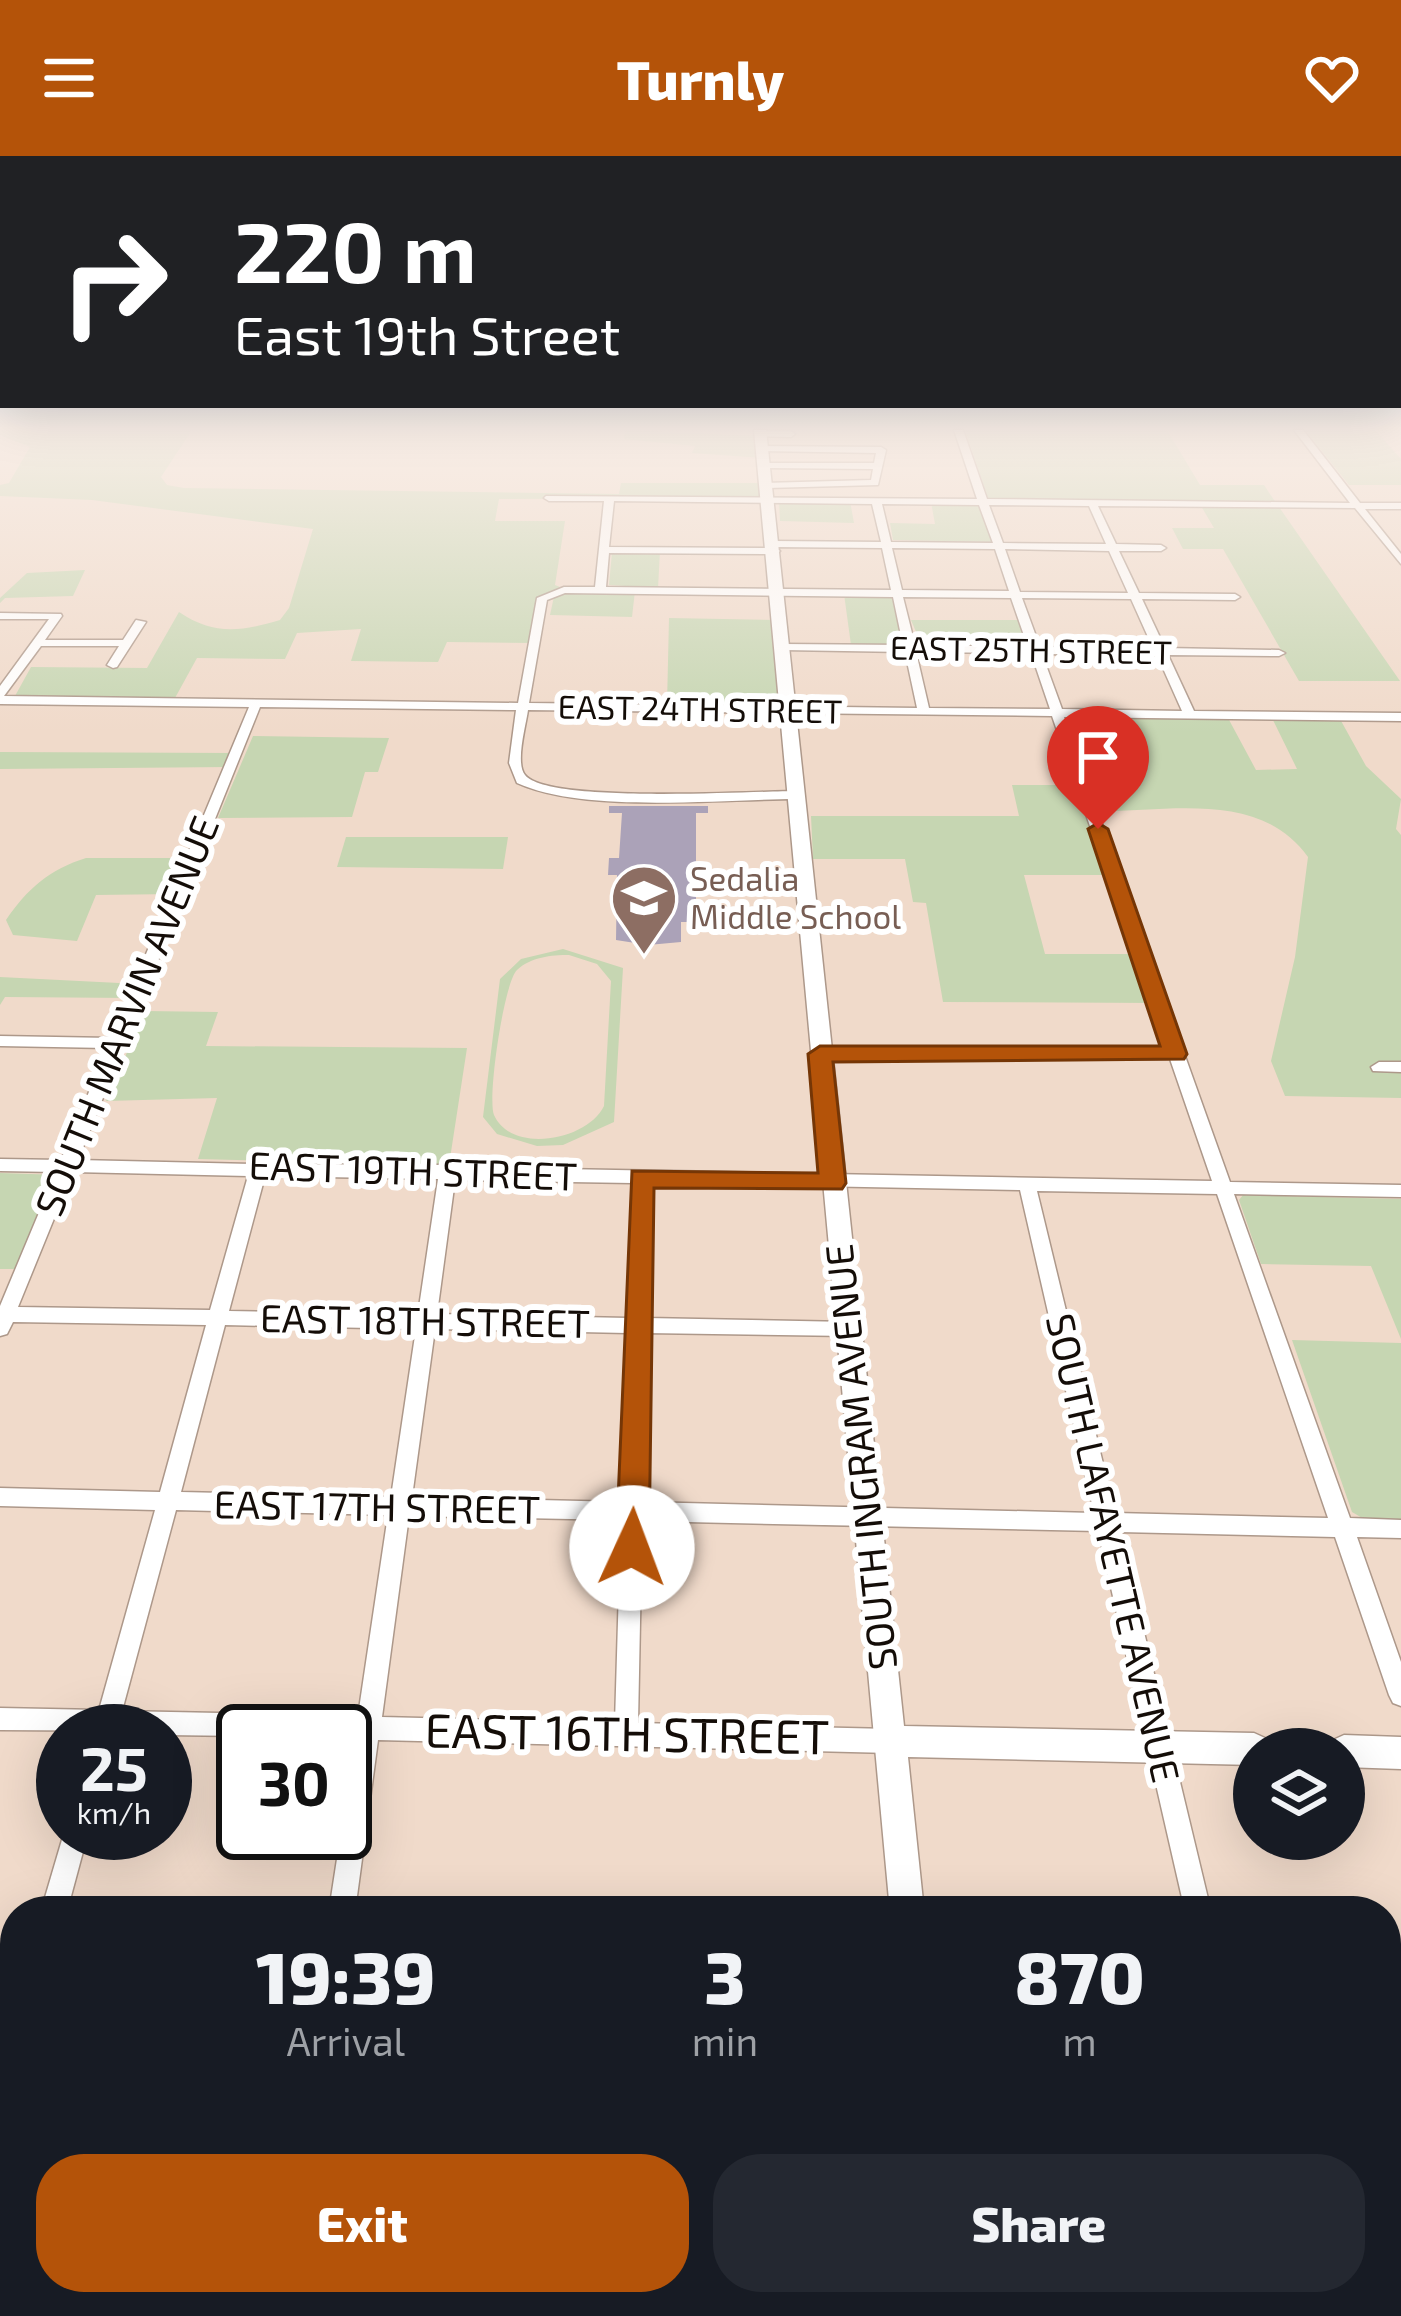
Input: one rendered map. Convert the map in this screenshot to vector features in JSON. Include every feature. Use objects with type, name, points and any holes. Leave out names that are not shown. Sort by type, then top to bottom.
[{"type":"main road","name":"SOUTH INGRAM AVENUE","points":[[773,531],[832,1183],[906,1896]]},
{"type":"main road","name":"EAST 16TH STREET","points":[[890,1741],[1233,1749]]},
{"type":"main road","points":[[1365,1752],[1401,1753]]},
{"type":"street","points":[[600,590],[606,531]]},
{"type":"street","points":[[883,531],[924,712]]},
{"type":"street","points":[[994,531],[1401,1695]]},
{"type":"street","points":[[1104,531],[1190,715]]},
{"type":"street","points":[[1377,531],[1401,561]]},
{"type":"street","points":[[604,550],[886,544],[1161,548]]},
{"type":"street","points":[[797,794],[540,791],[514,769],[545,594],[600,590],[1235,597]]},
{"type":"street","points":[[0,616],[57,616],[0,697]]},
{"type":"street","points":[[113,665],[140,622]]},
{"type":"street","points":[[37,644],[127,643]]},
{"type":"street","name":"EAST 25TH STREET","points":[[782,647],[1279,652]]},
{"type":"street","name":"EAST 24TH STREET","points":[[0,697],[1401,717]]},
{"type":"street","name":"SOUTH MARVIN AVENUE","points":[[2,1319],[256,703]]},
{"type":"street","points":[[0,1041],[118,1043]]},
{"type":"street","points":[[820,1054],[1175,1054]]},
{"type":"street","points":[[1378,1067],[1401,1067]]},
{"type":"street","name":"EAST 19TH STREET","points":[[0,1165],[1401,1191]]},
{"type":"street","points":[[111,1704],[259,1167]]},
{"type":"street","points":[[370,1704],[448,1171]]},
{"type":"street","points":[[626,1734],[641,1178]]},
{"type":"street","name":"SOUTH LAFAYETTE AVENUE","points":[[1028,1184],[1195,1896]]},
{"type":"street","name":"EAST 18TH STREET","points":[[2,1319],[849,1329]]},
{"type":"street","name":"EAST 17TH STREET","points":[[0,1498],[1401,1528]]},
{"type":"street","name":"EAST 16TH STREET","points":[[0,1719],[36,1721]]},
{"type":"street","name":"EAST 16TH STREET","points":[[372,1728],[890,1741]]},
{"type":"street","points":[[58,1896],[68,1860]]},
{"type":"street","points":[[344,1896],[349,1860]]},
{"type":"green space","points":[[312,531],[563,531],[555,585],[560,587],[543,597],[537,643],[447,642],[438,662],[351,661],[361,629],[297,633],[285,659],[197,658],[175,698],[15,696],[31,667],[147,668],[179,612],[204,625],[227,629],[280,620],[289,608]]},
{"type":"green space","points":[[891,531],[991,531],[996,542],[893,540]]},
{"type":"green space","points":[[1173,531],[1296,531],[1400,681],[1299,681],[1223,549],[1183,549]]},
{"type":"green space","points":[[660,551],[658,588],[609,585],[612,552]]},
{"type":"green space","points":[[85,570],[73,596],[5,598],[0,603],[27,573]]},
{"type":"green space","points":[[635,591],[632,617],[550,615],[555,592]]},
{"type":"green space","points":[[844,594],[897,595],[907,645],[851,645]]},
{"type":"green space","points":[[669,618],[779,620],[780,704],[667,704]]},
{"type":"green space","points":[[911,620],[1021,620],[1028,645],[922,646]]},
{"type":"green space","points":[[1085,715],[1228,718],[1256,770],[1297,769],[1272,718],[1340,719],[1366,766],[1401,799],[1396,829],[1401,835],[1401,1098],[1285,1096],[1271,1061],[1295,957],[1308,857],[1289,836],[1241,813],[1186,808],[1100,811],[1069,721]]},
{"type":"green space","points":[[253,736],[389,738],[378,772],[365,772],[352,817],[218,818]]},
{"type":"green space","points":[[0,752],[235,753],[230,767],[0,769]]},
{"type":"green space","points":[[1012,785],[1079,785],[1112,875],[1024,875],[1045,954],[1140,954],[1156,1003],[943,1002],[926,903],[913,902],[905,859],[813,859],[811,816],[1019,816]]},
{"type":"green space","points":[[346,837],[508,837],[503,869],[337,867]]},
{"type":"green space","points":[[86,858],[192,858],[175,894],[96,895],[77,941],[13,935],[6,920],[22,899],[50,874]]},
{"type":"green space","points":[[563,949],[623,968],[614,1122],[563,1145],[537,1146],[497,1134],[483,1117],[500,979],[521,959]],"holes":[[[569,955],[597,964],[611,981],[604,1106],[595,1118],[567,1134],[532,1139],[517,1135],[503,1127],[492,1104],[498,1041],[512,979],[523,966],[548,956]]]},
{"type":"green space","points":[[0,977],[139,984],[132,998],[5,997],[0,1005]]},
{"type":"green space","points":[[145,1011],[218,1012],[206,1046],[467,1048],[449,1165],[198,1159],[217,1098],[106,1101]]},
{"type":"green space","points":[[0,1173],[62,1175],[22,1269],[0,1269]]},
{"type":"green space","points":[[1243,1195],[1401,1199],[1401,1339],[1371,1266],[1261,1264],[1239,1200]]},
{"type":"green space","points":[[1292,1340],[1401,1343],[1401,1520],[1364,1519],[1352,1512]]},
{"type":"building","name":"Sedalia Middle School","points":[[609,806],[708,806],[708,813],[696,813],[696,922],[681,922],[681,942],[648,945],[616,940],[617,875],[608,875],[609,858],[619,858],[622,813],[609,813]]},
{"type":"place","name":"Sedalia Middle School","points":[[644,957]]},
{"type":"route","points":[[632,1548],[641,1178],[832,1183],[820,1054],[1175,1054],[1098,829]]}]
